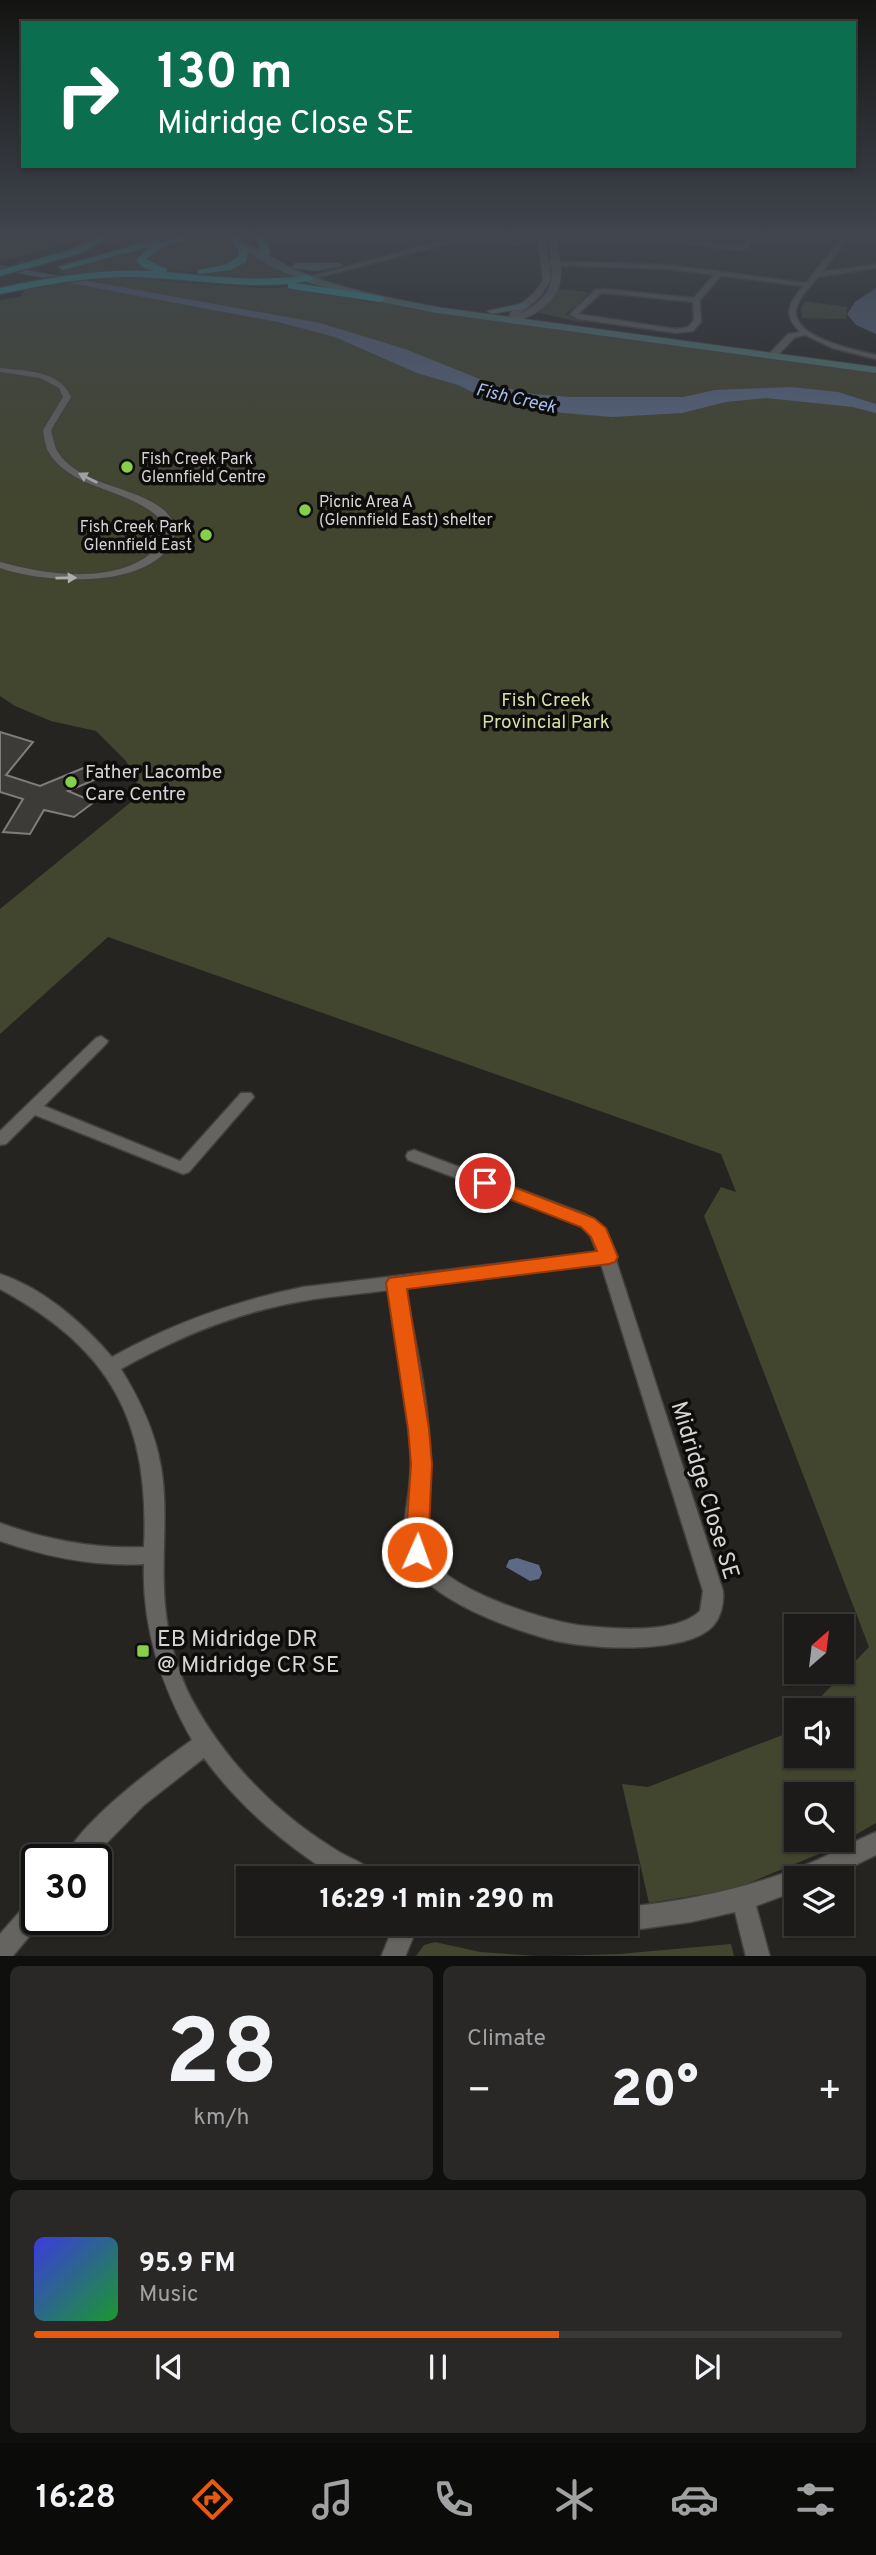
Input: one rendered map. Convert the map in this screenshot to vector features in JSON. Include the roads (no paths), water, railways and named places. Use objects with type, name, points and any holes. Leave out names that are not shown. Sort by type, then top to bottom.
[{"type":"main road","points":[[604,328],[876,368]]},
{"type":"main road","points":[[611,328],[774,354]]},
{"type":"street","points":[[670,328],[691,328]]},
{"type":"street","points":[[800,328],[830,345],[876,357]]},
{"type":"street","points":[[774,354],[791,336],[806,333]]},
{"type":"street","points":[[0,370],[42,376],[63,387],[66,397],[47,430],[50,444],[57,454],[85,478],[157,509],[169,520],[173,529],[166,545],[153,557],[99,575],[70,579],[42,578],[0,565]]},
{"type":"street","points":[[0,1140],[101,1041]]},
{"type":"street","points":[[33,1108],[183,1168],[247,1097]]},
{"type":"street","points":[[111,1366],[177,1330],[219,1314],[303,1294],[609,1257],[599,1233],[588,1223],[414,1156]]},
{"type":"street","name":"Midridge Close SE","points":[[396,1283],[419,1429],[421,1464],[416,1538],[420,1560],[480,1604],[562,1633],[623,1637],[677,1633],[693,1628],[706,1619],[714,1601],[713,1591],[609,1257]]},
{"type":"street","points":[[0,1281],[59,1314],[96,1348],[111,1366],[134,1406],[148,1447],[155,1507],[153,1598],[160,1643],[179,1696],[206,1743],[237,1785],[266,1813],[304,1844],[342,1866]]},
{"type":"street","points":[[0,1532],[45,1547],[100,1557],[152,1555]]},
{"type":"street","points":[[88,1844],[136,1795],[206,1743]]},
{"type":"street","points":[[828,1866],[876,1843]]},
{"type":"street","points":[[638,1918],[743,1899],[784,1884]]},
{"type":"street","points":[[743,1899],[758,1956]]},
{"type":"street","points":[[0,1952],[21,1928]]},
{"type":"street","points":[[394,1956],[402,1936]]},
{"type":"water","name":"Fish Creek","points":[[302,328],[337,328],[405,349],[497,386],[533,394],[570,397],[683,397],[715,390],[791,387],[838,392],[876,404],[876,413],[853,407],[766,398],[726,402],[682,413],[612,417],[563,413],[485,398],[458,385],[417,373],[335,337]]},
{"type":"water","points":[[863,328],[876,328],[876,334]]},
{"type":"water","points":[[517,1558],[539,1565],[542,1573],[539,1579],[530,1581],[506,1567],[509,1560]]},
{"type":"place","name":"Fish Creek Park Glennfield Centre","points":[[127,467]]},
{"type":"place","name":"Picnic Area A (Glennfield East) shelter","points":[[305,510]]},
{"type":"place","name":"Fish Creek Park Glennfield East","points":[[206,535]]},
{"type":"place","name":"Father Lacombe Care Centre","points":[[71,782]]},
{"type":"place","name":"EB Midridge DR @ Midridge CR SE","points":[[143,1651]]},
{"type":"park label","name":"Fish Creek Provincial Park","points":[[546,710]]}]
